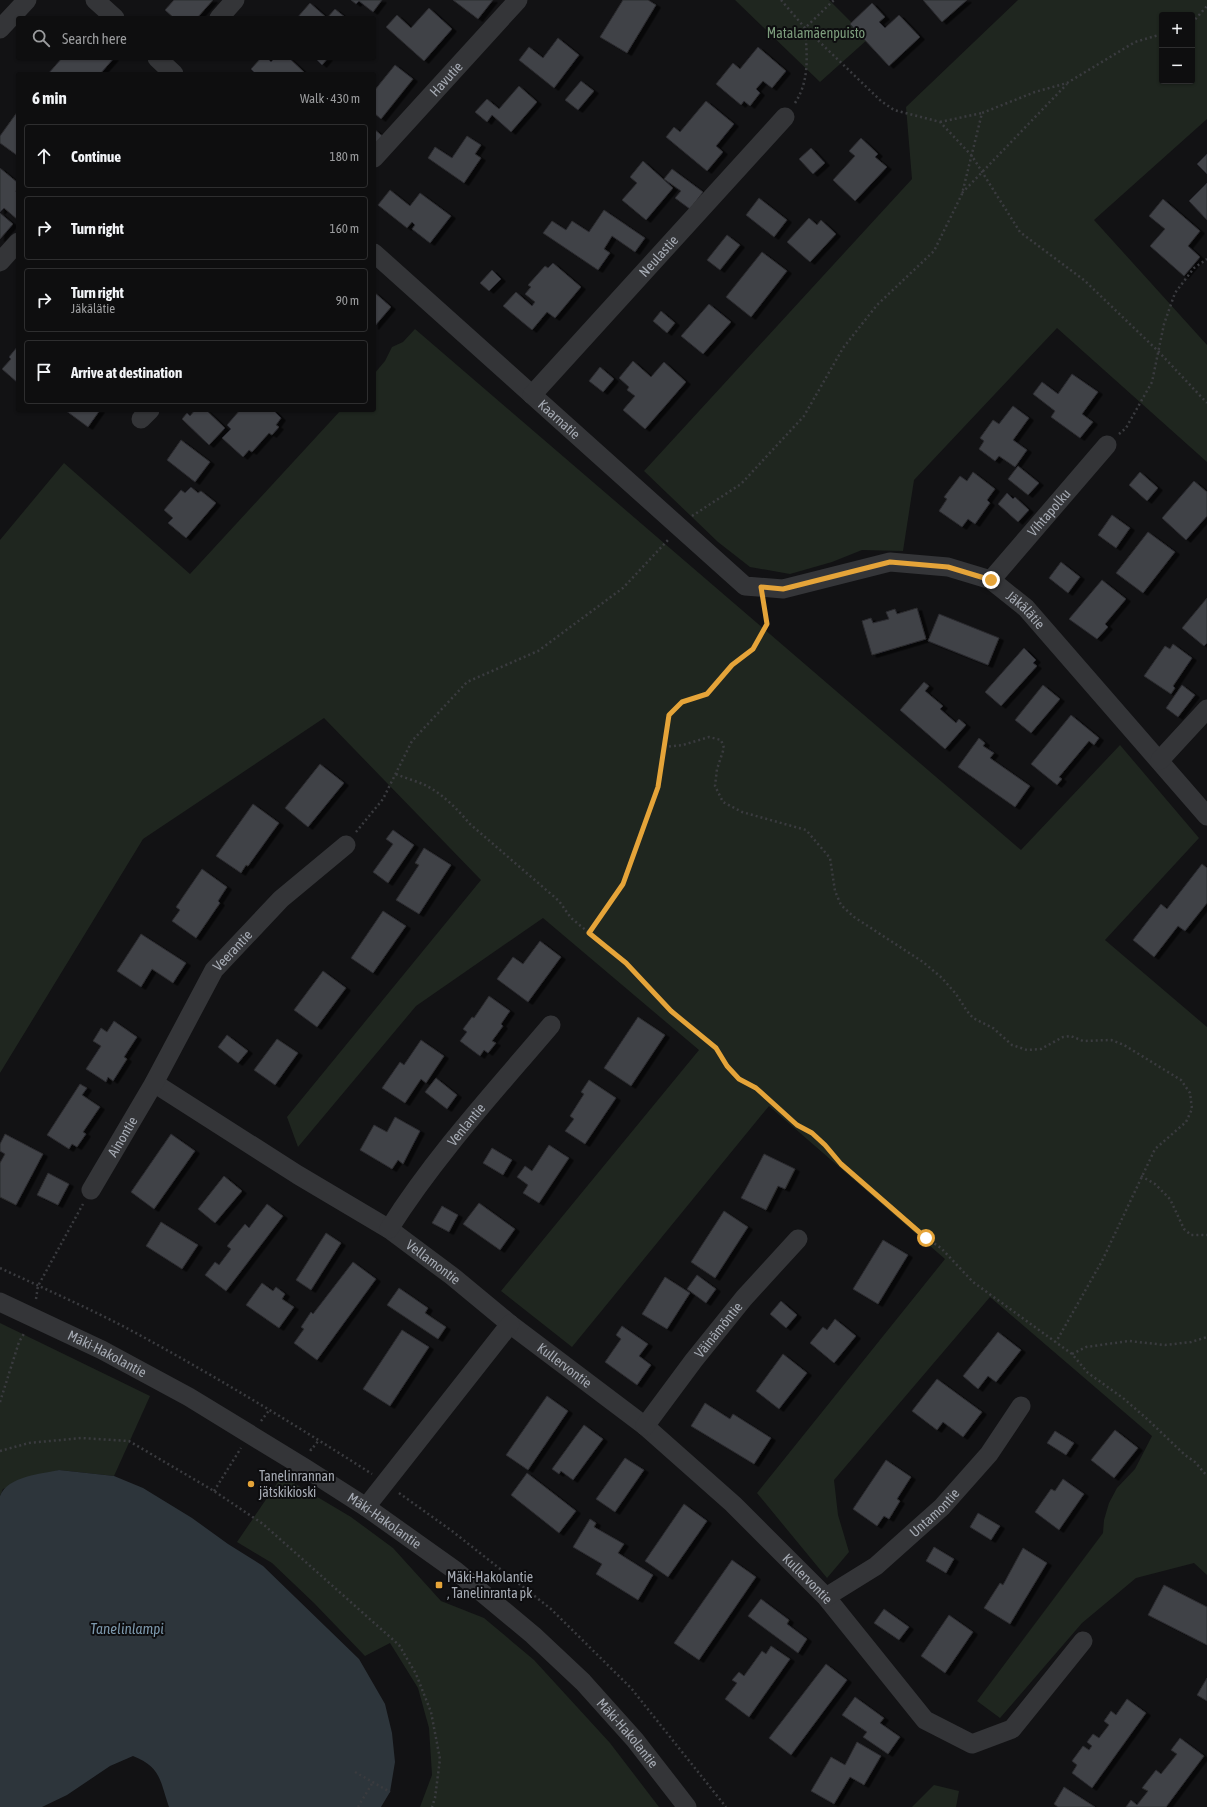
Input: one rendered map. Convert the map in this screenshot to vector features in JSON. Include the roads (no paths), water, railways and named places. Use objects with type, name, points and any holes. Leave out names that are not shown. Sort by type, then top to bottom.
[{"type":"street","points":[[2,24],[27,0]]},
{"type":"street","points":[[95,0],[113,16]]},
{"type":"street","points":[[221,16],[235,0]]},
{"type":"street","name":"Havutie","points":[[376,156],[518,0]]},
{"type":"street","name":"Neulastie","points":[[532,395],[785,117]]},
{"type":"street","points":[[0,262],[16,244]]},
{"type":"street","name":"Kaarnatie","points":[[376,255],[532,395],[753,587]]},
{"type":"street","name":"Vihtapolku","points":[[991,580],[1107,446]]},
{"type":"street","name":"Jäkälätie","points":[[753,587],[783,589],[890,562],[948,567],[991,580],[1026,608],[1160,760],[1207,816]]},
{"type":"street","points":[[1160,760],[1207,709]]},
{"type":"street","name":"Veerantie","points":[[154,1083],[214,970],[281,899],[346,845]]},
{"type":"street","name":"Venlantie","points":[[389,1229],[408,1199],[474,1115],[551,1025]]},
{"type":"street","name":"Ainontie","points":[[91,1190],[154,1083]]},
{"type":"street","name":"Vellamontie","points":[[154,1083],[298,1175],[389,1229],[452,1276],[510,1324]]},
{"type":"street","name":"Väinämöntie","points":[[645,1426],[694,1360],[744,1298],[798,1239]]},
{"type":"street","name":"Mäki-Hakolantie","points":[[0,1302],[102,1350],[189,1397],[366,1507],[456,1571],[533,1635],[583,1682],[635,1740],[687,1807]]},
{"type":"street","points":[[366,1507],[510,1324]]},
{"type":"street","name":"Kullervontie","points":[[510,1324],[645,1426],[733,1504],[826,1597],[925,1720],[972,1744],[1012,1729],[1083,1641]]},
{"type":"street","name":"Untamontie","points":[[826,1597],[876,1566],[942,1507],[989,1454],[1021,1406]]},
{"type":"water","name":"Tanelinlampi","points":[[59,1470],[114,1476],[143,1488],[192,1518],[228,1544],[263,1566],[359,1659],[385,1704],[392,1733],[395,1762],[390,1792],[381,1807],[169,1807],[161,1782],[154,1770],[142,1760],[133,1756],[110,1766],[67,1795],[42,1807],[0,1807],[0,1496],[4,1489],[17,1480]]},
{"type":"place","name":"Tanelinrannan jätskikioski","points":[[251,1484]]},
{"type":"place","name":"Mäki-Hakolantie , Tanelinranta pk","points":[[439,1585]]},
{"type":"park label","name":"Matalamäenpuisto","points":[[816,33]]}]
